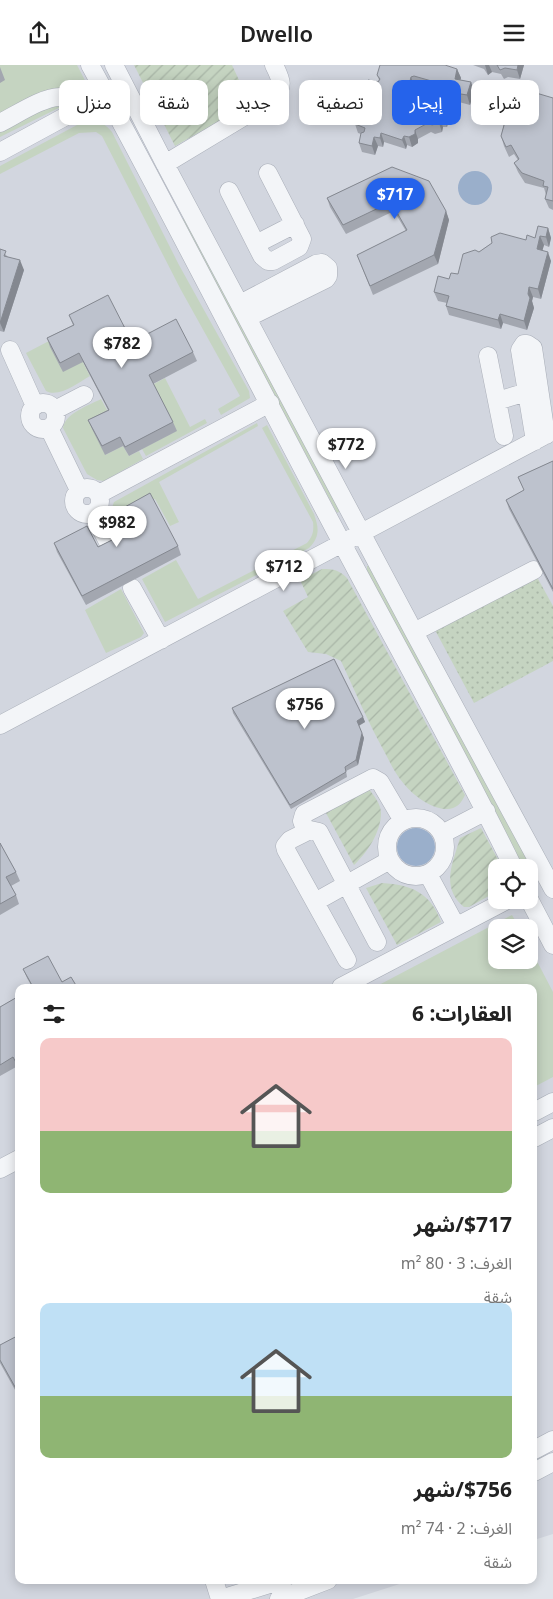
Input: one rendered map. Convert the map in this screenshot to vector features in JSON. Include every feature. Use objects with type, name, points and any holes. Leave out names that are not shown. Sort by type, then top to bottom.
[{"type":"street","points":[[90,65],[98,80]]},
{"type":"street","points":[[114,65],[122,80]]},
{"type":"street","points":[[165,164],[273,99],[279,93],[281,85],[280,76],[274,65]]},
{"type":"street","points":[[130,96],[414,632],[551,881],[538,886]]},
{"type":"street","points":[[0,123],[50,97],[59,97]]},
{"type":"street","points":[[0,152],[59,120]]},
{"type":"street","points":[[123,125],[342,543],[486,811],[509,859]]},
{"type":"street","points":[[229,191],[264,259],[270,262],[275,260],[302,245],[302,239],[268,173]]},
{"type":"street","points":[[171,216],[187,206]]},
{"type":"street","points":[[256,244],[294,224]]},
{"type":"street","points":[[275,260],[286,280]]},
{"type":"street","points":[[322,263],[328,268],[326,279],[244,311],[286,280],[316,264],[322,263]]},
{"type":"street","points":[[528,344],[533,348],[545,436],[527,392],[520,350],[522,345],[528,344]]},
{"type":"street","points":[[10,350],[35,405]]},
{"type":"street","points":[[488,356],[504,436]]},
{"type":"street","points":[[497,401],[527,392]]},
{"type":"street","points":[[55,410],[84,395]]},
{"type":"street","points":[[42,403],[50,405],[55,410],[57,417],[55,423],[49,428],[43,430],[36,428],[32,423],[31,411],[35,405],[42,403]]},
{"type":"street","points":[[99,494],[270,403]]},
{"type":"street","points":[[49,428],[79,490]]},
{"type":"street","points":[[0,725],[545,436]]},
{"type":"street","points":[[86,487],[93,489],[99,494],[101,501],[93,513],[80,512],[73,501],[79,490],[86,487]]},
{"type":"street","points":[[93,513],[108,542]]},
{"type":"street","points":[[414,632],[534,570]]},
{"type":"street","points":[[132,588],[160,639]]},
{"type":"street","points":[[306,832],[302,821],[304,814],[373,778],[380,782],[404,821]]},
{"type":"street","points":[[442,834],[486,811]]},
{"type":"street","points":[[421,819],[429,821],[442,834],[445,852],[442,861],[436,869],[428,874],[410,876],[402,873],[390,860],[387,851],[390,834],[396,826],[404,821],[421,819]]},
{"type":"street","points":[[347,960],[286,850],[287,843],[313,829],[319,832],[377,942]]},
{"type":"street","points":[[315,902],[390,860]]},
{"type":"street","points":[[428,874],[456,926]]},
{"type":"street","points":[[347,984],[489,909]]},
{"type":"street","points":[[534,909],[553,945]]},
{"type":"street","points":[[537,1110],[553,1102]]},
{"type":"street","points":[[537,1136],[553,1128]]},
{"type":"street","points":[[0,1169],[15,1161]]},
{"type":"street","points":[[537,1448],[553,1440]]},
{"type":"street","points":[[537,1470],[553,1462]]},
{"type":"street","points":[[215,1584],[220,1599],[270,1584]]},
{"type":"street","points":[[279,1599],[318,1584]]},
{"type":"shaded area","points":[[0,65],[553,65],[553,1534],[537,1539],[537,984],[15,984],[15,1584],[400,1584],[353,1599],[0,1599]]},
{"type":"green space","points":[[0,65],[77,65],[85,80],[59,80],[59,108],[0,137]]},
{"type":"green space","points":[[134,65],[232,65],[239,80],[218,80],[218,122],[175,146],[164,125],[208,125],[208,80],[142,80]]},
{"type":"green space","points":[[77,125],[105,125],[108,127],[179,265],[249,391],[250,398],[221,415],[218,409],[240,396],[181,290],[102,136],[96,132],[79,133],[0,174],[0,166]]},
{"type":"green space","points":[[185,218],[340,511],[337,513],[181,220]]},
{"type":"green space","points":[[49,341],[83,362],[90,376],[74,386],[57,393],[46,391],[26,353]]},
{"type":"green space","points":[[165,378],[190,427],[205,419],[207,423],[146,456],[142,449],[176,431],[152,385]]},
{"type":"green space","points":[[101,399],[112,419],[105,455],[123,446],[129,456],[139,451],[143,459],[104,481],[97,480],[87,474],[63,428],[68,418],[73,414]]},
{"type":"green space","points":[[257,423],[258,426],[159,482],[179,522],[170,526],[155,499],[121,517],[130,536],[120,540],[109,516],[114,502]]},
{"type":"green space","points":[[267,425],[314,514],[318,532],[313,544],[309,548],[165,622],[142,579],[176,560],[198,599],[307,543],[311,538],[313,522],[262,428]]},
{"type":"green space","points":[[367,566],[370,566],[527,859],[518,859],[367,572]]},
{"type":"green space","points":[[322,569],[336,571],[347,578],[465,795],[460,804],[455,807],[445,809],[428,804],[404,784],[395,772],[378,740],[341,661],[326,654],[308,652],[283,611],[308,597],[300,580]]},
{"type":"green space","points":[[537,577],[553,606],[553,661],[474,703],[435,630]]},
{"type":"green space","points":[[121,589],[144,633],[141,637],[106,653],[85,610]]},
{"type":"green space","points":[[369,789],[380,806],[379,827],[372,842],[354,865],[326,813]]},
{"type":"green space","points":[[481,828],[498,859],[488,859],[488,896],[469,907],[464,907],[457,899],[450,883],[450,874],[460,838]]},
{"type":"green space","points":[[382,883],[402,886],[419,892],[432,904],[441,922],[397,945],[366,888]]},
{"type":"green space","points":[[512,915],[514,919],[504,919]]},
{"type":"green space","points":[[488,928],[488,969],[538,969],[538,963],[553,992],[553,1077],[537,1085],[537,984],[381,984]]},
{"type":"water","points":[[475,171],[487,176],[492,188],[487,200],[475,205],[463,200],[458,188],[463,176]]},
{"type":"water","points":[[416,828],[430,833],[435,847],[430,861],[416,866],[402,861],[397,847],[402,833]]},
{"type":"building","points":[[380,65],[445,65],[457,69],[455,79],[460,80],[428,80],[414,76],[411,77],[410,80],[392,80],[392,125],[424,125],[415,130],[415,134],[409,137],[404,136],[402,140],[381,133],[380,138],[374,137],[372,146],[359,143],[361,133],[364,132],[365,128],[358,125],[382,125],[382,80],[377,75]]},
{"type":"building","points":[[497,65],[518,65],[517,70],[505,68],[500,70]]},
{"type":"building","points":[[461,80],[471,82],[467,95],[461,94]]},
{"type":"building","points":[[539,94],[553,98],[553,201],[545,199],[548,187],[543,186],[544,181],[522,173],[514,163],[519,159],[511,145],[506,147],[501,136],[504,125],[539,125]]},
{"type":"building","points":[[392,167],[429,181],[446,211],[434,255],[370,286],[357,255],[407,230],[391,202],[343,225],[327,198]]},
{"type":"building","points":[[538,226],[548,228],[546,237],[540,236],[537,249],[548,252],[538,289],[529,287],[528,294],[530,298],[524,321],[500,314],[498,320],[446,306],[449,296],[434,292],[438,276],[449,279],[451,273],[458,274],[463,254],[475,250],[479,252],[492,243],[491,237],[500,233],[526,240],[527,235],[535,238]]},
{"type":"building","points":[[0,249],[6,251],[4,256],[20,260],[0,323]]},
{"type":"building","points":[[108,295],[132,342],[176,319],[193,352],[149,375],[173,422],[125,447],[120,437],[102,446],[88,420],[109,410],[79,353],[60,363],[47,338],[74,325],[69,315]]},
{"type":"building","points":[[553,461],[553,589],[506,500],[524,490],[518,477]]},
{"type":"building","points":[[150,493],[178,546],[82,596],[54,543],[87,526],[98,547],[134,529],[123,508]]},
{"type":"building","points":[[334,659],[363,717],[357,721],[362,733],[356,760],[345,767],[346,772],[290,805],[232,708]]},
{"type":"building","points":[[0,843],[16,872],[6,877],[16,895],[0,904]]},
{"type":"building","points":[[48,956],[62,982],[71,977],[75,984],[31,984],[23,969]]},
{"type":"building","points":[[15,998],[15,1061],[13,1057],[0,1065],[0,1007]]},
{"type":"building","points":[[15,1337],[15,1387],[0,1360],[0,1345]]}]
